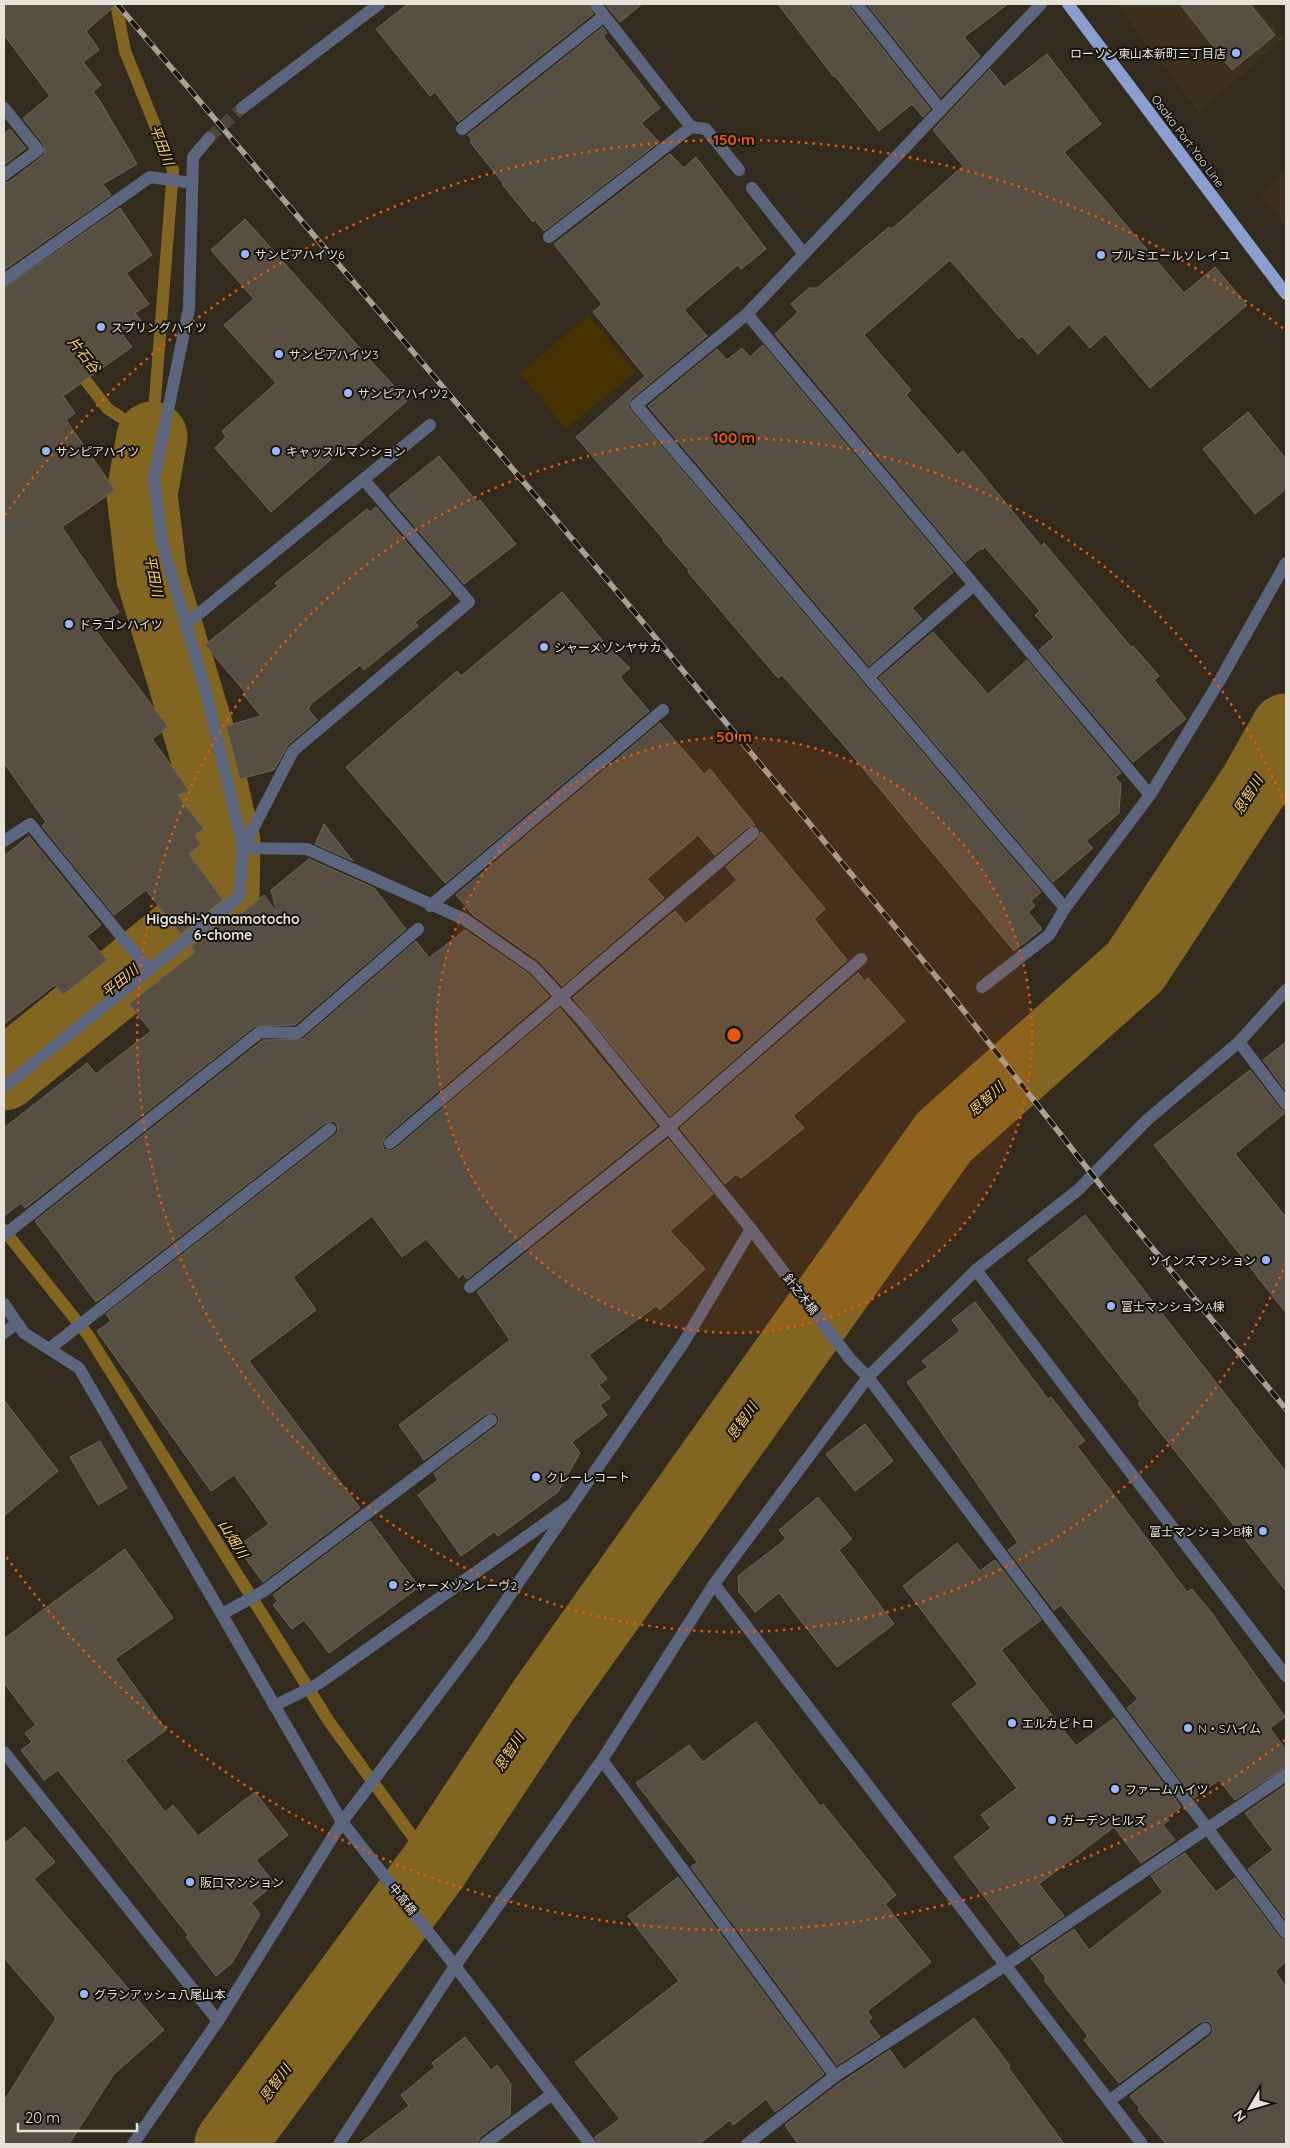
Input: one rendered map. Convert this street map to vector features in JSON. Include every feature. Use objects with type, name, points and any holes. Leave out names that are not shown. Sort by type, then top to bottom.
[{"type":"main road","name":"Osaka Port Yao Line","points":[[1068,4],[1286,294]]},
{"type":"street","points":[[242,108],[379,4]]},
{"type":"street","points":[[595,4],[691,127],[706,129],[739,170]]},
{"type":"street","points":[[857,4],[941,110]]},
{"type":"street","points":[[1041,4],[747,314],[636,405],[1065,908]]},
{"type":"street","points":[[462,129],[604,16]]},
{"type":"street","points":[[4,108],[38,150],[4,175]]},
{"type":"street","points":[[549,237],[691,127]]},
{"type":"street","points":[[4,1087],[239,897],[242,848],[207,696],[162,542],[154,478],[189,308],[193,157],[209,138]]},
{"type":"street","points":[[4,280],[150,177],[192,183]]},
{"type":"street","points":[[752,188],[804,254]]},
{"type":"street","points":[[747,314],[1150,795]]},
{"type":"street","points":[[185,624],[430,425]]},
{"type":"street","points":[[242,848],[292,751],[469,602],[364,480]]},
{"type":"street","points":[[982,987],[1049,935],[1065,908],[1150,795],[1220,680],[1286,563]]},
{"type":"street","points":[[868,677],[974,586]]},
{"type":"street","points":[[430,906],[663,710]]},
{"type":"street","points":[[4,841],[30,824],[148,969]]},
{"type":"street","points":[[390,1143],[753,833]]},
{"type":"street","name":"針之木橋","points":[[242,848],[307,849],[430,906],[464,919],[534,968],[582,1020],[751,1229],[850,1358],[868,1377],[1286,1933]]},
{"type":"street","points":[[8,1232],[260,1032],[298,1033],[418,929]]},
{"type":"street","points":[[470,1287],[668,1128],[861,959]]},
{"type":"street","points":[[339,2144],[453,1963],[602,1760],[714,1584],[868,1377],[976,1270],[1078,1190],[1147,1120],[1239,1042],[1286,990]]},
{"type":"street","points":[[1239,1042],[1286,1104]]},
{"type":"street","points":[[49,1349],[330,1129]]},
{"type":"street","points":[[133,2144],[218,2021],[342,1822],[479,1640],[684,1342],[751,1229]]},
{"type":"street","points":[[976,1270],[1286,1676]]},
{"type":"street","name":"中高橋","points":[[4,1304],[24,1333],[78,1368],[342,1822],[453,1963],[590,2144]]},
{"type":"street","points":[[4,1333],[17,1322]]},
{"type":"street","points":[[222,1614],[264,1590],[491,1420]]},
{"type":"street","points":[[274,1706],[318,1684],[571,1505]]},
{"type":"street","points":[[714,1584],[1142,2144]]},
{"type":"street","points":[[4,1752],[218,2021]]},
{"type":"street","points":[[602,1760],[835,2076]]},
{"type":"street","points":[[747,2144],[835,2076],[1006,1966],[1286,1775]]},
{"type":"street","points":[[1109,2101],[1205,2029]]},
{"type":"street","points":[[485,2144],[552,2094]]},
{"type":"shaded area","points":[[1116,4],[1253,4],[1284,38],[1199,112]]},
{"type":"shaded area","points":[[1286,168],[1286,228],[1261,194]]},
{"type":"shaded area","points":[[589,315],[635,372],[566,429],[520,373]]},
{"type":"building","points":[[4,4],[117,4],[86,31],[99,50],[83,62],[101,85],[93,92],[137,164],[103,184],[111,195],[4,270],[4,183],[9,182],[45,154],[44,145],[23,118],[50,96],[4,35]]},
{"type":"building","points":[[408,4],[587,4],[593,14],[458,122],[435,92],[430,96],[376,29]]},
{"type":"building","points":[[605,4],[642,4],[620,22]]},
{"type":"building","points":[[778,4],[849,4],[930,109],[923,117],[912,104],[879,131],[834,77]]},
{"type":"building","points":[[867,4],[1008,4],[964,37],[980,56],[941,97]]},
{"type":"building","name":"ローソン東山本新町三丁目店","points":[[1180,4],[1250,4],[1275,35],[1232,70]]},
{"type":"building","points":[[603,27],[607,33],[603,36],[660,108],[641,123],[659,142],[544,231],[535,220],[533,222],[502,184],[470,142],[472,140],[468,135]]},
{"type":"building","points":[[1047,54],[1101,124],[1064,152],[1184,293],[1215,267],[1247,305],[1150,388],[1105,334],[1090,348],[1069,324],[1038,354],[1022,336],[1019,339],[950,260],[864,335],[911,390],[906,395],[958,455],[963,451],[1041,546],[1044,543],[1131,647],[1133,646],[1159,676],[1154,680],[1186,719],[1133,762],[1039,650],[1054,637],[1035,615],[1040,611],[985,547],[982,550],[981,548],[965,562],[775,334],[798,312],[791,304],[809,288],[817,288],[889,227],[891,229],[900,222],[963,166],[933,130],[990,69],[1004,87]]},
{"type":"building","points":[[10,129],[26,148],[4,165],[4,134]]},
{"type":"building","points":[[670,154],[684,168],[696,157],[766,249],[741,269],[738,265],[684,310],[707,336],[631,399],[628,407],[1041,892],[1031,901],[1035,906],[1028,912],[1042,929],[1014,951],[842,743],[782,675],[778,678],[576,437],[645,376],[593,312],[602,304],[554,244]]},
{"type":"building","points":[[120,208],[152,255],[126,273],[149,304],[135,313],[141,321],[122,334],[132,347],[63,396],[75,413],[66,420],[115,490],[62,527],[119,612],[94,628],[168,727],[152,739],[190,792],[177,795],[204,829],[195,835],[201,844],[189,854],[223,900],[181,934],[146,890],[114,915],[42,826],[46,822],[4,763],[4,288]]},
{"type":"building","points":[[245,219],[407,401],[348,452],[344,448],[271,512],[215,448],[226,437],[222,431],[276,383],[224,325],[254,299],[211,250]]},
{"type":"building","points":[[763,345],[953,572],[912,608],[922,619],[869,666],[648,406],[717,349],[727,360],[742,348],[750,357]]},
{"type":"building","points":[[1248,412],[1286,459],[1286,489],[1255,514],[1203,449]]},
{"type":"building","points":[[439,456],[477,502],[480,500],[516,544],[464,584],[389,496]]},
{"type":"building","points":[[376,507],[451,594],[415,622],[418,626],[364,670],[360,665],[312,703],[308,709],[317,720],[288,745],[274,770],[240,779],[226,726],[261,716],[243,694],[245,692],[205,645],[278,586],[275,583],[367,509],[370,512]]},
{"type":"building","points":[[562,592],[607,646],[630,668],[620,677],[649,711],[445,883],[346,767],[457,671],[461,676]]},
{"type":"building","points":[[933,632],[988,694],[1027,660],[1121,773],[1115,777],[1121,784],[1119,813],[1086,841],[1093,848],[1053,882],[879,678]]},
{"type":"building","points":[[660,723],[704,774],[710,769],[755,825],[748,827],[715,855],[698,835],[647,879],[664,898],[562,986],[539,961],[473,915],[456,895]]},
{"type":"building","points":[[324,824],[353,861],[315,844]]},
{"type":"building","points":[[761,832],[825,909],[814,919],[847,960],[670,1116],[573,998],[675,911],[686,924],[737,880],[726,867],[758,839]]},
{"type":"building","points":[[29,836],[101,925],[87,936],[107,960],[63,995],[55,985],[4,1024],[4,856]]},
{"type":"building","points":[[309,859],[374,888],[406,929],[295,1025],[255,1026],[25,1208],[21,1203],[4,1216],[4,1128],[87,1063],[96,1074],[151,1031],[129,1004],[195,952],[191,947],[232,913],[236,918],[264,895],[277,913],[271,890]]},
{"type":"building","points":[[465,930],[529,974],[549,996],[385,1137],[382,1144],[384,1149],[391,1151],[395,1149],[560,1008],[657,1126],[467,1279],[463,1274],[459,1278],[426,1239],[402,1257],[372,1216],[293,1277],[316,1310],[249,1361],[360,1508],[263,1582],[237,1547],[269,1524],[234,1475],[211,1491],[97,1331],[111,1321],[106,1314],[335,1135],[338,1132],[337,1124],[333,1121],[325,1123],[96,1302],[35,1221],[263,1040],[303,1039],[416,941],[429,958]]},
{"type":"building","points":[[858,973],[864,981],[868,978],[905,1021],[793,1116],[804,1128],[741,1178],[736,1174],[725,1184],[680,1128]]},
{"type":"building","points":[[1286,1042],[1286,1091],[1263,1060]]},
{"type":"building","points":[[1250,1070],[1280,1109],[1286,1112],[1235,1154],[1286,1217],[1286,1313],[1154,1145]]},
{"type":"building","points":[[668,1139],[713,1194],[670,1231],[705,1269],[660,1310],[656,1306],[589,1355],[607,1379],[599,1385],[610,1398],[600,1405],[607,1415],[572,1442],[580,1453],[558,1492],[498,1536],[494,1532],[461,1556],[418,1495],[438,1480],[434,1473],[496,1426],[499,1420],[498,1416],[494,1412],[486,1414],[424,1460],[399,1425],[510,1340],[477,1292]]},
{"type":"building","points":[[1085,1215],[1286,1472],[1286,1591],[1138,1404],[1140,1401],[1028,1260]]},
{"type":"building","points":[[975,1302],[1048,1399],[1051,1397],[1085,1441],[1077,1446],[1187,1592],[1192,1589],[1211,1612],[1285,1717],[1270,1728],[1286,1750],[1286,1767],[1235,1800],[1219,1780],[1194,1798],[1127,1708],[1138,1699],[1061,1605],[1054,1610],[1008,1550],[1018,1543],[907,1382],[928,1367],[922,1361],[960,1331],[952,1320]]},
{"type":"building","points":[[4,1400],[58,1471],[4,1516]]},
{"type":"building","points":[[865,1424],[893,1461],[855,1491],[826,1454]]},
{"type":"building","points":[[100,1441],[127,1488],[98,1505],[70,1457]]},
{"type":"building","points":[[818,1497],[852,1539],[839,1550],[894,1624],[837,1667],[779,1593],[755,1612],[739,1592],[738,1576],[786,1539],[779,1530]]},
{"type":"building","points":[[370,1521],[419,1587],[329,1653],[304,1620],[292,1629],[273,1605],[278,1601],[273,1595]]},
{"type":"building","points":[[957,1543],[980,1571],[995,1560],[1041,1620],[1001,1650],[1076,1746],[1114,1718],[1181,1807],[1167,1818],[1169,1820],[1163,1825],[1175,1840],[1141,1863],[1114,1827],[1039,1884],[1064,1916],[1021,1945],[954,1857],[991,1828],[981,1815],[1017,1788],[952,1704],[978,1684],[903,1586]]},
{"type":"building","points":[[125,1549],[173,1618],[115,1659],[166,1730],[125,1760],[165,1812],[173,1805],[198,1836],[255,1792],[288,1835],[256,1860],[275,1884],[251,1903],[260,1914],[232,1963],[216,1976],[186,1937],[188,1935],[58,1770],[44,1780],[21,1750],[32,1742],[25,1733],[36,1725],[4,1683],[4,1639]]},
{"type":"building","points":[[756,1722],[820,1806],[823,1804],[896,1895],[885,1904],[931,1962],[867,2011],[872,2018],[868,2021],[880,2037],[837,2065],[691,1867],[697,1862],[636,1783],[689,1745],[703,1762]]},
{"type":"building","points":[[1286,1785],[1286,1920],[1248,1869],[1273,1850],[1245,1813]]},
{"type":"building","name":"グランアッシュ八尾山本","points":[[25,1827],[55,1862],[34,1879],[164,2030],[114,2074],[69,2144],[4,2144],[4,2101],[56,2018],[4,1958],[4,1844]]},
{"type":"building","points":[[1185,1853],[1216,1892],[1235,1878],[1280,1938],[1286,1941],[1286,1962],[1275,1971],[1286,1987],[1286,2144],[1166,2144],[1138,2110],[1140,2109],[1130,2096],[1210,2036],[1213,2032],[1212,2025],[1208,2021],[1200,2022],[1119,2083],[1084,2040],[1088,2036],[1044,1980],[1046,1978],[1031,1958],[1074,1929],[1089,1950],[1163,1892],[1151,1876]]},
{"type":"building","points":[[678,1877],[824,2074],[775,2112],[766,2099],[733,2125],[730,2120],[699,2144],[598,2144],[595,2137],[620,2119],[575,2062],[679,1981],[628,1916]]},
{"type":"building","points":[[974,2018],[1064,2144],[798,2144],[785,2125],[840,2083],[890,2050],[904,2070]]},
{"type":"building","points":[[465,2037],[491,2070],[497,2065],[511,2084],[510,2115],[480,2137],[477,2144],[359,2144],[409,2106],[401,2095],[435,2067],[432,2063]]},
{"type":"waterway","name":"平田川","points":[[75,367],[108,409],[152,437],[173,170],[125,51],[116,4]]},
{"type":"waterway","name":"平田川","points":[[4,1075],[224,897],[225,842],[204,749],[152,578],[142,494],[152,437]]},
{"type":"waterway","name":"恩智川","points":[[230,2144],[434,1866],[545,1698],[944,1137],[1135,967],[1255,784],[1286,729]]},
{"type":"waterway","name":"山畑川","points":[[4,1230],[88,1335],[330,1723],[434,1866]]},
{"type":"tunnel","points":[[209,138],[242,108]]},
{"type":"railway","points":[[117,4],[631,608],[949,992],[1105,1191],[1286,1409]]},
{"type":"place","name":"ローソン東山本新町三丁目店","points":[[1236,53]]},
{"type":"place","name":"サンピアハイツ6","points":[[245,254]]},
{"type":"place","name":"プルミエールソレイユ","points":[[1101,255]]},
{"type":"place","name":"スプリングハイツ","points":[[101,327]]},
{"type":"place","name":"サンピアハイツ3","points":[[279,354]]},
{"type":"place","name":"サンピアハイツ2","points":[[348,393]]},
{"type":"place","name":"サンピアハイツ","points":[[46,451]]},
{"type":"place","name":"キャッスルマンション","points":[[276,451]]},
{"type":"place","name":"ドラゴンハイツ","points":[[69,624]]},
{"type":"place","name":"シャーメゾンヤサカ","points":[[544,647]]},
{"type":"place","name":"ツインズマンション","points":[[1266,1260]]},
{"type":"place","name":"富士マンションA棟","points":[[1111,1306]]},
{"type":"place","name":"クレーレコート","points":[[536,1477]]},
{"type":"place","name":"富士マンションB棟","points":[[1263,1531]]},
{"type":"place","name":"シャーメゾンレーヴ2","points":[[393,1585]]},
{"type":"place","name":"エルカピトロ","points":[[1012,1723]]},
{"type":"place","name":"N・Sハイム","points":[[1188,1728]]},
{"type":"place","name":"ファームハイツ","points":[[1115,1789]]},
{"type":"place","name":"ガーデンヒルズ","points":[[1052,1820]]},
{"type":"place","name":"阪口マンション","points":[[190,1882]]},
{"type":"place","name":"グランアッシュ八尾山本","points":[[84,1994]]},
{"type":"district","name":"Higashi-Yamamotocho 6-chome","points":[[223,928]]},
{"type":"water label","name":"片石谷","points":[[84,355]]}]
